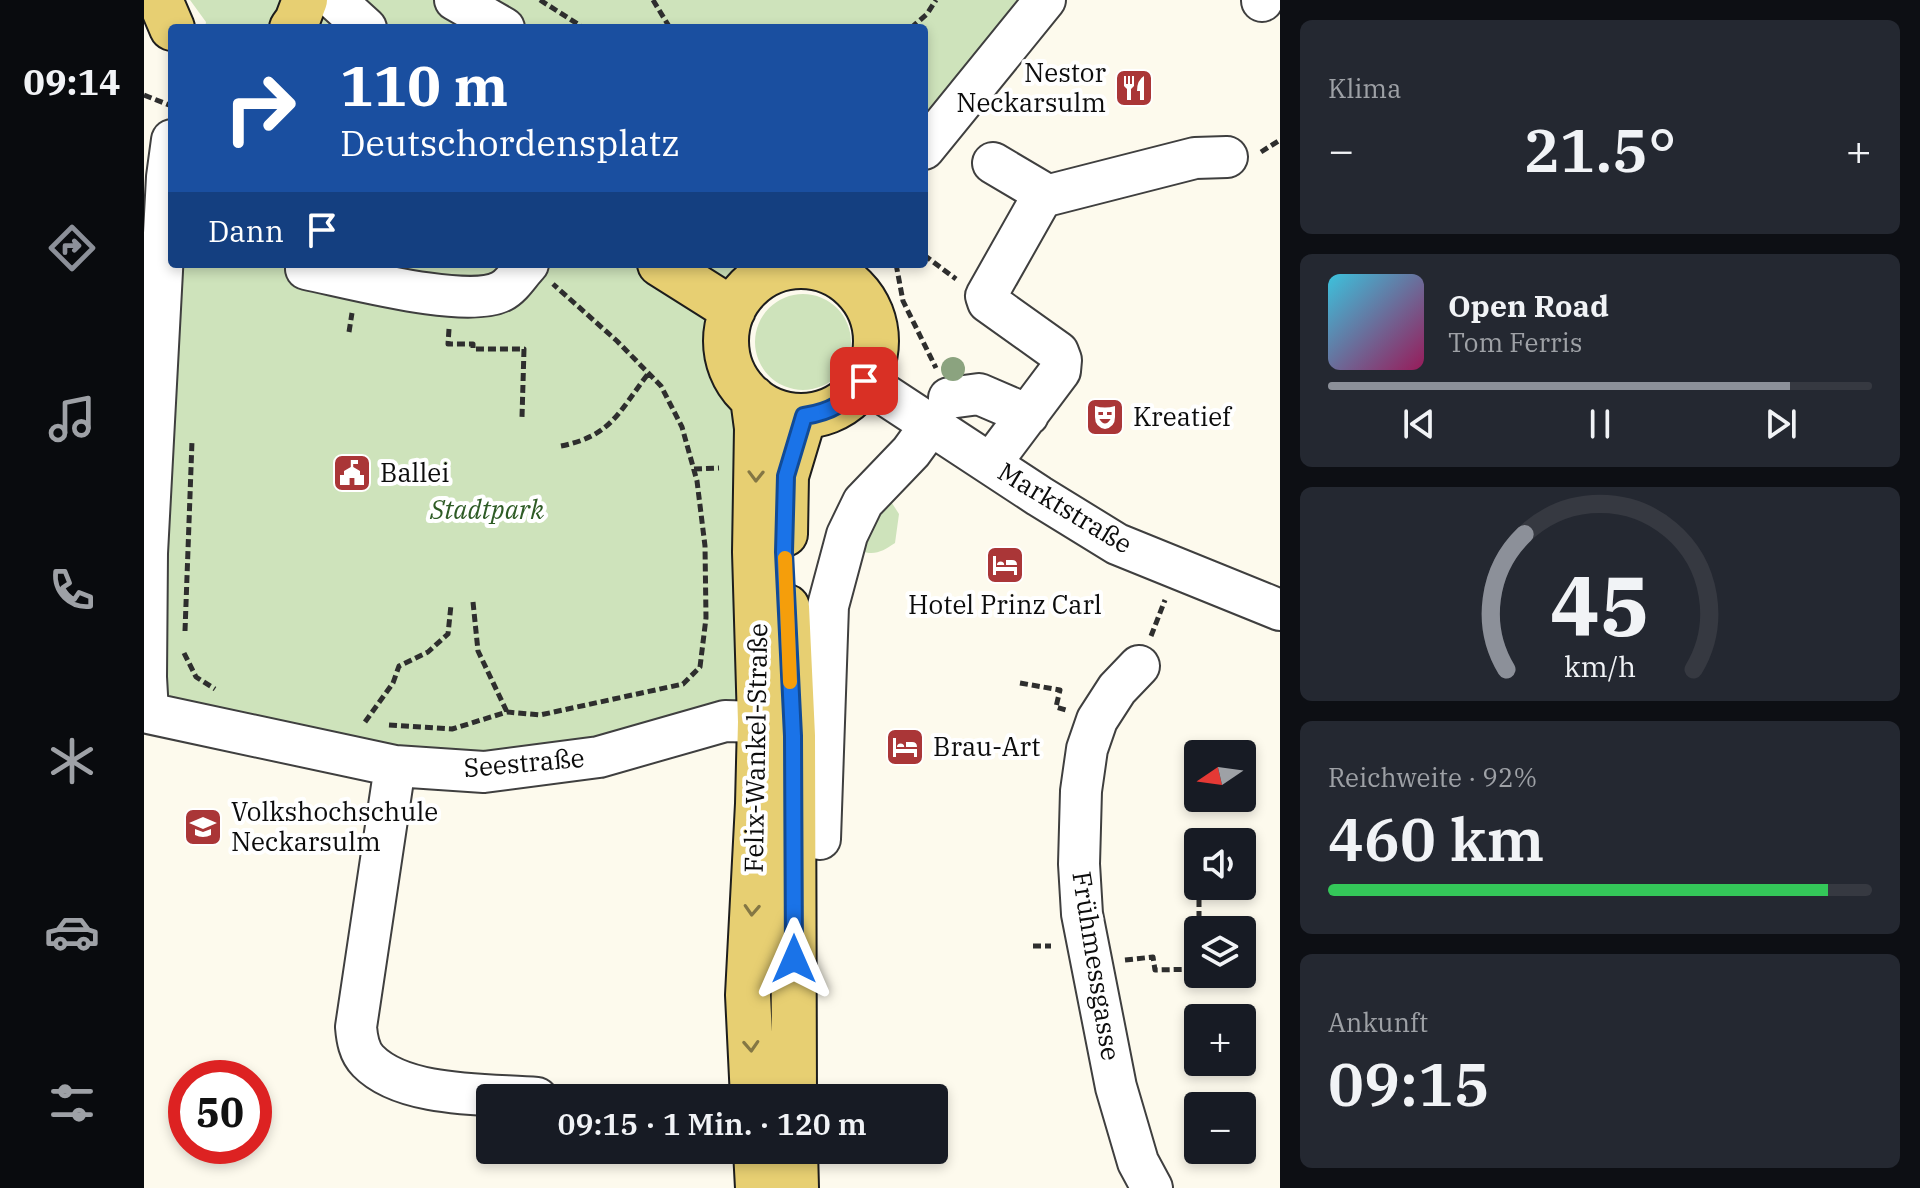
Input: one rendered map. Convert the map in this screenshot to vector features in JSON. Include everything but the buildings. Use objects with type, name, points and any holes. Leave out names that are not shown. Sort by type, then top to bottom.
[{"type":"main road","points":[[160,0],[170,24]]},
{"type":"main road","points":[[295,24],[305,0]]},
{"type":"main road","points":[[666,268],[733,310]]},
{"type":"main road","points":[[771,268],[749,287],[733,310],[726,334],[728,358],[737,380],[753,398],[777,412],[804,416],[822,413],[853,395],[872,365],[875,328],[870,311],[835,268]]},
{"type":"main road","name":"Felix-Wankel-Straße","points":[[752,1084],[748,995],[760,722],[755,552],[757,428],[753,398]]},
{"type":"main road","name":"Felix-Wankel-Straße","points":[[795,1084],[807,824],[784,552],[786,476],[804,416]]},
{"type":"street","points":[[335,0],[362,24]]},
{"type":"street","points":[[455,0],[497,24]]},
{"type":"street","points":[[928,144],[1045,0]]},
{"type":"street","points":[[991,463],[1060,371],[1058,352],[988,302],[973,295],[1042,197],[1195,158],[1227,157]]},
{"type":"street","points":[[993,163],[1047,195]]},
{"type":"street","points":[[146,695],[150,368],[168,170]]},
{"type":"street","points":[[306,269],[428,292],[480,298],[504,291],[539,273]]},
{"type":"street","name":"Marktstraße","points":[[864,381],[940,411],[991,463],[1117,544],[1280,610]]},
{"type":"street","points":[[807,824],[828,606],[847,535],[863,502],[911,452],[940,411],[979,394],[1028,415]]},
{"type":"street","name":"Frühmessgasse","points":[[1139,666],[1117,689],[1097,720],[1087,749],[1081,791],[1079,864],[1082,914],[1116,1087],[1138,1162],[1152,1188]]},
{"type":"street","name":"Seestraße","points":[[146,695],[395,766],[484,772],[599,757],[725,721],[760,722]]},
{"type":"street","points":[[760,722],[807,824]]},
{"type":"street","points":[[395,766],[356,1027],[357,1042],[366,1060],[386,1075],[422,1088],[476,1093]]},
{"type":"path","points":[[540,0],[578,24]]},
{"type":"path","points":[[653,0],[668,24]]},
{"type":"path","points":[[916,24],[936,0]]},
{"type":"path","points":[[144,95],[168,104]]},
{"type":"path","points":[[928,258],[973,295]]},
{"type":"path","points":[[897,268],[903,301],[928,357],[947,385],[940,411]]},
{"type":"path","points":[[350,720],[452,729],[507,712],[540,715],[683,684],[700,667],[706,618],[705,546],[697,481],[682,427],[661,386],[617,341],[539,273]]},
{"type":"path","points":[[449,319],[448,344],[473,344],[473,349],[524,349],[522,417]]},
{"type":"path","points":[[561,446],[585,441],[599,434],[648,374]]},
{"type":"path","points":[[193,432],[184,653],[196,677],[220,692]]},
{"type":"path","points":[[1139,666],[1177,570]]},
{"type":"path","points":[[473,602],[478,651],[507,712]]},
{"type":"path","points":[[365,722],[393,683],[399,666],[428,652],[448,634],[451,605]]},
{"type":"path","points":[[1020,683],[1060,690],[1056,707],[1097,720]]},
{"type":"path","points":[[1111,961],[1153,957],[1155,970],[1184,969]]},
{"type":"green space","points":[[190,0],[1017,0],[928,123],[928,24],[206,22]]},
{"type":"green space","name":"Stadtpark","points":[[178,268],[823,268],[812,283],[786,280],[768,284],[729,308],[722,337],[724,370],[739,409],[739,699],[588,743],[499,758],[389,752],[164,702],[156,639]]},
{"type":"green space","points":[[803,294],[821,298],[837,308],[847,324],[851,342],[847,360],[837,376],[821,386],[803,390],[785,386],[769,376],[759,360],[755,342],[759,324],[769,308],[785,298]]},
{"type":"green space","points":[[890,500],[899,514],[895,543],[879,552],[861,551],[879,502]]},
{"type":"slow traffic","points":[[785,558],[790,682]]},
{"type":"place","name":"Nestor Neckarsulm","points":[[1134,88]]},
{"type":"place","name":"Kreatief","points":[[1105,417]]},
{"type":"place","name":"Ballei","points":[[352,473]]},
{"type":"place","name":"Hotel Prinz Carl","points":[[1005,565]]},
{"type":"place","name":"Brau-Art","points":[[905,747]]},
{"type":"place","name":"Volkshochschule Neckarsulm","points":[[203,827]]},
{"type":"route","points":[[794,959],[793,736],[784,552],[786,476],[804,416],[838,406],[853,395],[864,381]]}]
